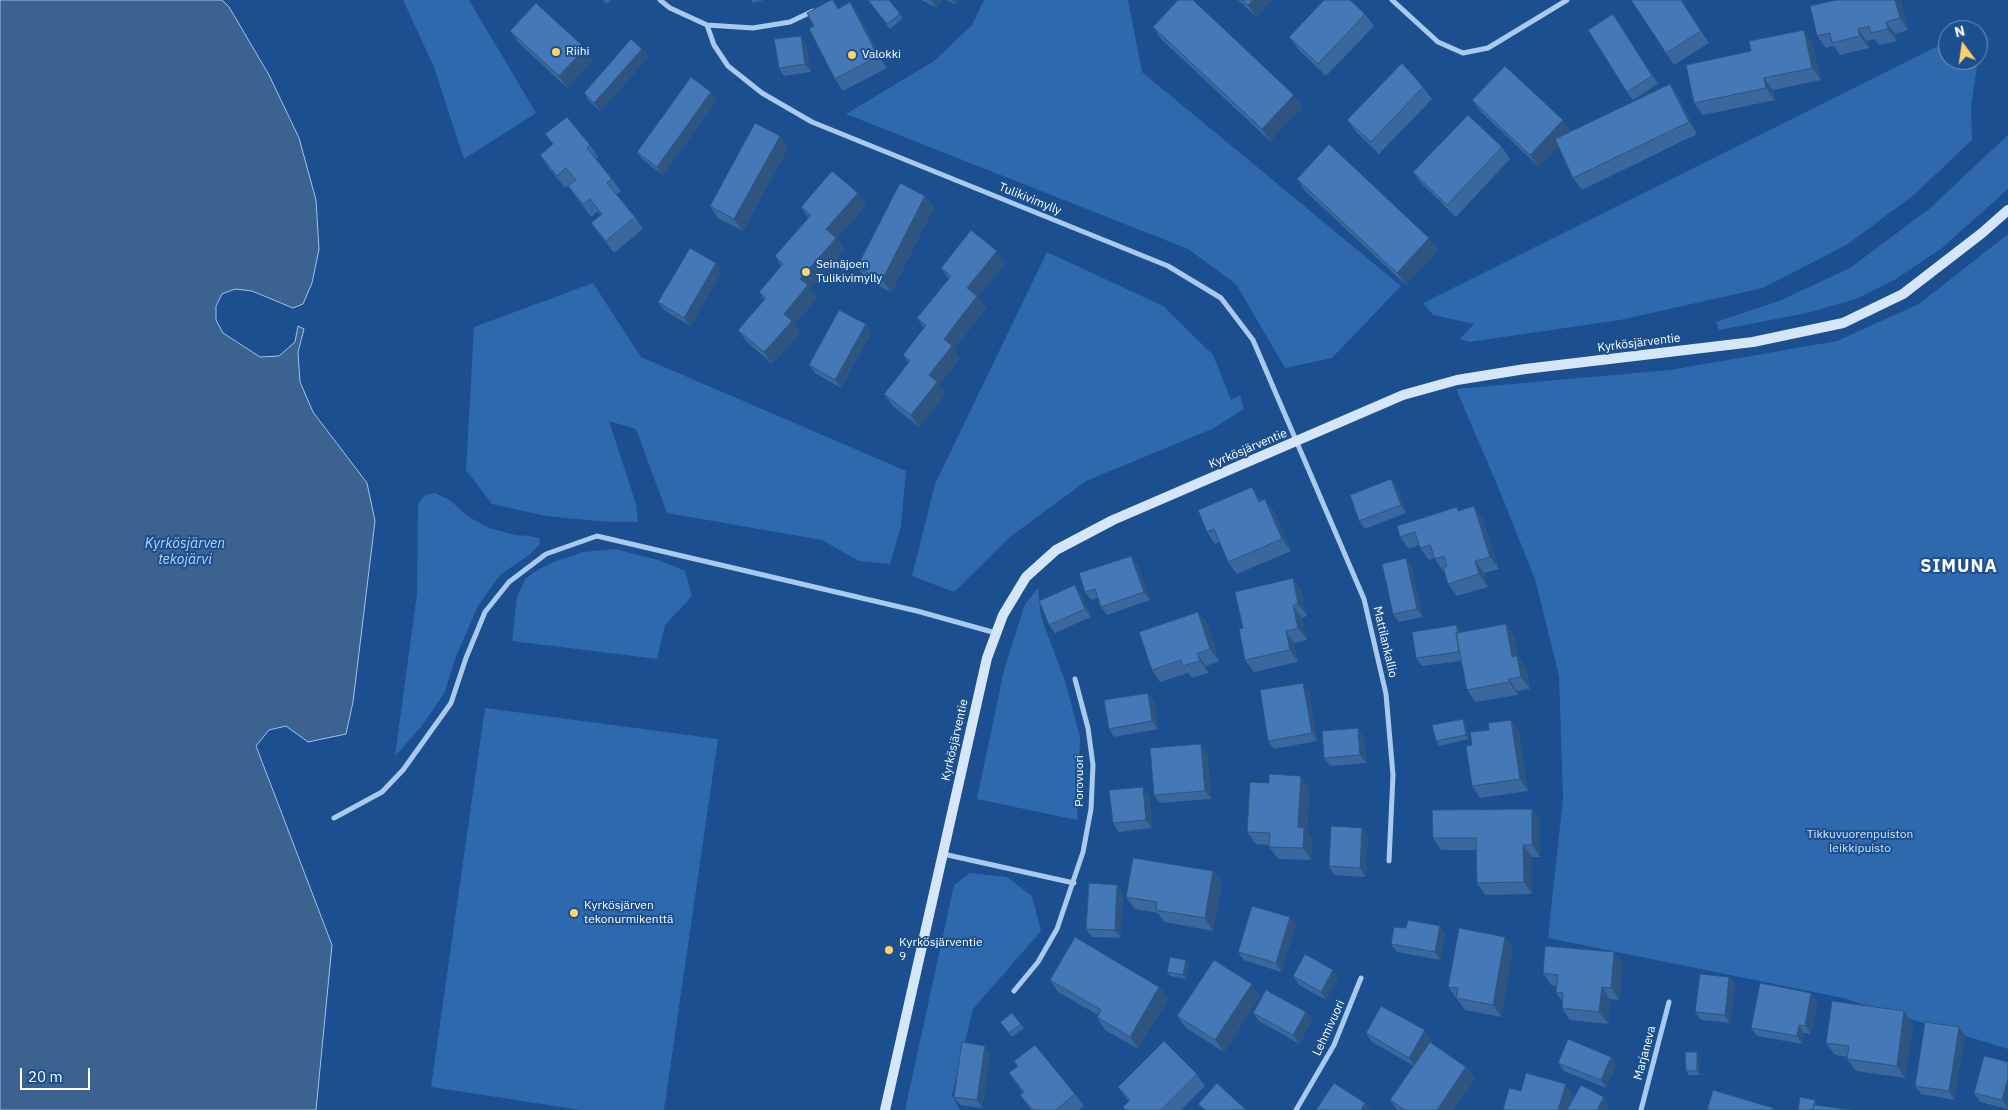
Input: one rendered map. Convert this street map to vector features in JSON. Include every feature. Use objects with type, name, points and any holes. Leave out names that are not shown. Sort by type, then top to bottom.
[{"type":"street","points":[[660,0],[670,8],[707,25],[753,28],[790,22],[817,10]]},
{"type":"street","points":[[1392,0],[1438,42],[1463,54],[1488,48],[1567,0]]},
{"type":"street","name":"Tulikivimylly","points":[[707,25],[714,45],[728,66],[762,94],[812,122],[1168,266],[1222,298],[1253,340],[1297,442]]},
{"type":"street","name":"Kyrkösjärventie","points":[[885,1110],[986,658],[1003,614],[1026,577],[1056,550],[1113,520],[1403,395],[1457,380],[1525,369],[1753,342],[1843,323],[1903,294],[1982,233],[2008,210]]},
{"type":"street","name":"Mattilankallio","points":[[1297,442],[1364,599],[1386,694],[1393,775],[1389,861]]},
{"type":"street","points":[[334,818],[382,792],[403,770],[452,703],[466,658],[485,612],[509,582],[546,554],[597,536],[917,610],[996,633]]},
{"type":"street","name":"Porovuori","points":[[1014,991],[1038,962],[1057,929],[1083,852],[1091,808],[1093,765],[1088,728],[1075,679]]},
{"type":"street","points":[[942,854],[1074,883]]},
{"type":"street","name":"Lehmivuori","points":[[1296,1110],[1334,1045],[1362,978]]},
{"type":"street","name":"Marjaneva","points":[[1641,1110],[1669,1002]]},
{"type":"green space","points":[[403,0],[469,0],[536,113],[464,159],[434,67]]},
{"type":"green space","points":[[984,0],[1128,0],[1142,72],[1401,286],[1332,358],[1285,368],[1236,284],[1188,249],[846,114],[934,61],[972,25]]},
{"type":"green space","points":[[1938,46],[1938,70],[1976,70],[1971,106],[1972,140],[1915,194],[1848,244],[1763,288],[1620,320],[1469,342],[1460,339],[1474,324],[1433,315],[1423,303]]},
{"type":"green space","points":[[2008,135],[2008,189],[1942,248],[1896,279],[1856,299],[1807,313],[1719,330],[1716,322],[1779,301],[1850,268],[1929,209]]},
{"type":"green space","name":"Tikkuvuorenpuiston leikkipuisto","points":[[2008,234],[2008,1049],[1843,998],[1548,938],[1563,798],[1559,676],[1535,579],[1456,389],[1670,370],[1837,341],[1919,304]]},
{"type":"green space","points":[[1047,252],[1163,306],[1213,355],[1231,400],[1240,395],[1244,409],[1212,429],[1086,481],[1010,537],[954,592],[912,576],[935,484]]},
{"type":"green space","points":[[593,283],[641,357],[906,471],[901,526],[890,564],[859,561],[822,540],[667,513],[636,429],[609,421],[636,504],[638,522],[609,522],[546,516],[492,504],[466,470],[474,327]]},
{"type":"green space","points":[[435,493],[451,501],[467,516],[489,528],[515,535],[539,538],[540,544],[529,555],[500,575],[478,606],[455,659],[445,692],[421,727],[395,756],[417,594],[418,504],[425,495]]},
{"type":"green space","points":[[615,549],[658,560],[685,571],[692,596],[665,625],[657,659],[512,641],[517,597],[526,578],[556,561],[583,552]]},
{"type":"green space","points":[[1038,588],[1041,617],[1065,681],[1080,737],[1077,820],[977,799],[1004,670],[1025,604]]},
{"type":"green space","name":"Kyrkösjärven tekonurmikenttä","points":[[485,708],[718,739],[664,1110],[581,1110],[431,1087]]},
{"type":"green space","points":[[970,873],[1007,877],[1032,896],[1041,931],[973,1009],[952,1095],[960,1110],[905,1110],[954,885]]},
{"type":"water","name":"Kyrkösjärven tekojärvi","points":[[0,0],[222,0],[229,7],[269,75],[299,138],[316,200],[319,249],[312,283],[303,304],[293,308],[252,291],[235,289],[222,294],[216,306],[216,320],[223,333],[260,357],[279,356],[295,342],[298,326],[304,329],[298,352],[300,382],[313,412],[367,483],[375,521],[353,702],[346,734],[308,742],[286,726],[269,730],[256,746],[332,945],[316,1110],[0,1110]]},
{"type":"building","name":"Valokki","points":[[833,0],[838,9],[850,2],[878,56],[835,79],[809,29],[814,26],[807,13]]},
{"type":"building","points":[[868,0],[889,0],[900,14],[887,24]]},
{"type":"building","points":[[1178,0],[1193,0],[1294,95],[1262,129],[1153,27]]},
{"type":"building","points":[[1242,0],[1253,0],[1248,5]]},
{"type":"building","points":[[1324,0],[1350,0],[1365,14],[1318,64],[1289,37]]},
{"type":"building","points":[[1631,0],[1681,0],[1701,31],[1666,53]]},
{"type":"building","points":[[1836,0],[1895,0],[1900,18],[1886,22],[1888,29],[1871,33],[1869,26],[1858,29],[1860,36],[1832,43],[1830,33],[1817,36],[1810,6]]},
{"type":"building","name":"Riihi","points":[[536,3],[585,48],[559,76],[510,31]]},
{"type":"building","points":[[1613,14],[1652,76],[1627,92],[1588,30]]},
{"type":"building","points":[[1804,30],[1812,68],[1764,78],[1766,88],[1694,103],[1686,65],[1751,51],[1749,41]]},
{"type":"building","points":[[801,36],[805,64],[779,68],[774,39]]},
{"type":"building","points":[[631,39],[642,49],[594,103],[584,93]]},
{"type":"building","points":[[1402,63],[1423,87],[1371,142],[1347,120]]},
{"type":"building","points":[[1505,66],[1563,120],[1530,155],[1472,100]]},
{"type":"building","points":[[691,77],[711,92],[657,167],[637,152]]},
{"type":"building","points":[[1670,84],[1689,122],[1573,178],[1555,139]]},
{"type":"building","points":[[1468,115],[1502,147],[1447,205],[1413,172]]},
{"type":"building","points":[[567,117],[590,145],[587,148],[612,179],[607,183],[635,217],[606,241],[591,223],[602,214],[590,199],[583,204],[568,186],[576,180],[566,168],[557,176],[540,155],[553,144],[545,134]]},
{"type":"building","points":[[755,123],[780,136],[734,219],[710,206]]},
{"type":"building","points":[[1329,144],[1429,238],[1397,273],[1297,179]]},
{"type":"building","points":[[832,171],[858,193],[826,229],[836,238],[800,279],[808,285],[784,314],[792,321],[764,352],[738,330],[766,298],[759,292],[783,264],[775,256],[811,215],[801,207]]},
{"type":"building","points":[[900,183],[925,196],[882,280],[857,267]]},
{"type":"building","points":[[971,230],[997,251],[967,288],[977,296],[944,339],[952,346],[929,375],[937,382],[911,415],[884,394],[910,361],[903,355],[926,325],[917,318],[951,276],[941,268]]},
{"type":"building","points":[[690,248],[716,263],[684,318],[658,302]]},
{"type":"building","points":[[839,310],[866,324],[835,380],[809,365]]},
{"type":"building","points":[[1391,479],[1401,505],[1359,521],[1350,495]]},
{"type":"building","points":[[1252,487],[1259,502],[1265,499],[1282,539],[1228,562],[1214,529],[1207,532],[1198,510]]},
{"type":"building","points":[[1474,506],[1490,557],[1475,561],[1479,574],[1448,584],[1443,567],[1447,566],[1444,556],[1435,559],[1430,545],[1420,548],[1415,532],[1400,537],[1397,526],[1457,507],[1458,511]]},
{"type":"building","points":[[1131,556],[1144,592],[1101,607],[1095,589],[1085,592],[1079,573]]},
{"type":"building","points":[[1406,558],[1417,609],[1393,614],[1382,564]]},
{"type":"building","points":[[1293,578],[1298,604],[1293,606],[1298,628],[1286,631],[1290,650],[1245,660],[1239,629],[1243,628],[1235,592]]},
{"type":"building","points":[[1075,585],[1085,609],[1049,625],[1039,601]]},
{"type":"building","points":[[1198,612],[1210,649],[1197,654],[1200,661],[1183,666],[1181,660],[1152,670],[1139,632]]},
{"type":"building","points":[[1506,624],[1512,657],[1517,656],[1521,677],[1509,679],[1509,682],[1467,690],[1456,633]]},
{"type":"building","points":[[1456,625],[1459,652],[1416,658],[1412,632]]},
{"type":"building","points":[[1303,683],[1312,733],[1268,741],[1260,690]]},
{"type":"building","points":[[1148,693],[1152,721],[1109,729],[1104,700]]},
{"type":"building","points":[[1463,719],[1466,735],[1436,741],[1432,725]]},
{"type":"building","points":[[1511,720],[1520,779],[1472,786],[1466,746],[1472,745],[1470,732],[1489,730],[1488,723]]},
{"type":"building","points":[[1358,728],[1360,755],[1324,758],[1322,731]]},
{"type":"building","points":[[1201,744],[1205,791],[1154,795],[1150,748]]},
{"type":"building","points":[[1269,774],[1301,776],[1298,827],[1304,828],[1303,848],[1269,847],[1270,833],[1247,832],[1250,782],[1269,783]]},
{"type":"building","points":[[1143,787],[1146,820],[1113,823],[1109,790]]},
{"type":"building","points":[[1532,809],[1532,845],[1523,845],[1524,882],[1477,883],[1476,838],[1433,838],[1432,810]]},
{"type":"building","points":[[1331,826],[1362,828],[1360,868],[1329,866]]},
{"type":"building","points":[[1133,858],[1213,871],[1205,918],[1156,910],[1157,902],[1126,897]]},
{"type":"building","points":[[1089,883],[1117,885],[1115,930],[1086,929]]},
{"type":"building","points":[[1252,906],[1290,917],[1276,963],[1238,952]]},
{"type":"building","points":[[1408,920],[1440,926],[1435,952],[1391,944],[1394,927],[1406,928]]},
{"type":"building","points":[[1459,928],[1505,937],[1493,1005],[1456,998],[1458,988],[1448,987]]},
{"type":"building","points":[[1075,937],[1159,987],[1130,1037],[1097,1017],[1101,1010],[1050,980]]},
{"type":"building","points":[[1545,946],[1614,952],[1611,988],[1602,987],[1599,1012],[1562,1008],[1563,993],[1556,992],[1558,975],[1543,973]]},
{"type":"building","points":[[1305,954],[1333,970],[1321,992],[1293,976]]},
{"type":"building","points":[[1170,957],[1186,960],[1183,975],[1167,972]]},
{"type":"building","points":[[1214,960],[1252,984],[1215,1040],[1177,1016]]},
{"type":"building","points":[[1700,974],[1729,977],[1725,1015],[1695,1012]]},
{"type":"building","points":[[1760,983],[1811,993],[1805,1026],[1799,1025],[1797,1036],[1751,1028]]},
{"type":"building","points":[[1266,990],[1306,1012],[1293,1035],[1253,1013]]},
{"type":"building","points":[[1832,1001],[1904,1011],[1897,1066],[1847,1059],[1849,1046],[1826,1043]]},
{"type":"building","points":[[1381,1006],[1425,1030],[1409,1058],[1366,1033]]},
{"type":"building","points":[[1012,1013],[1021,1024],[1009,1033],[1000,1022]]},
{"type":"building","points":[[1925,1022],[1959,1027],[1949,1091],[1915,1086]]},
{"type":"building","points":[[1568,1039],[1611,1057],[1601,1080],[1558,1063]]},
{"type":"building","points":[[1164,1041],[1197,1074],[1161,1110],[1126,1110],[1123,1107],[1130,1100],[1118,1087]]},
{"type":"building","points":[[962,1042],[985,1046],[977,1100],[954,1097]]},
{"type":"building","points":[[1430,1042],[1466,1067],[1437,1110],[1405,1110],[1390,1100]]},
{"type":"building","points":[[1035,1045],[1075,1094],[1056,1110],[1033,1110],[1020,1095],[1024,1092],[1009,1073],[1018,1066],[1014,1061]]},
{"type":"building","points":[[1685,1052],[1697,1052],[1697,1071],[1686,1071]]},
{"type":"building","points":[[1984,1056],[2008,1062],[2008,1078],[2002,1100],[1974,1093]]},
{"type":"building","points":[[1526,1073],[1566,1084],[1558,1110],[1503,1110],[1509,1088],[1521,1091]]},
{"type":"building","points":[[1217,1083],[1245,1109],[1205,1110],[1198,1104]]},
{"type":"building","points":[[1334,1083],[1365,1103],[1361,1110],[1316,1110]]},
{"type":"building","points":[[1581,1085],[1604,1097],[1597,1110],[1567,1110]]},
{"type":"building","points":[[1713,1090],[1773,1108],[1773,1110],[1707,1110]]},
{"type":"building","points":[[1800,1097],[1815,1100],[1813,1110],[1798,1110]]},
{"type":"building","points":[[1814,1105],[1853,1110],[1813,1110]]},
{"type":"place","name":"Riihi","points":[[556,52]]},
{"type":"place","name":"Valokki","points":[[852,55]]},
{"type":"place","name":"Seinäjoen Tulikivimylly","points":[[806,272]]},
{"type":"place","name":"Kyrkösjärven tekonurmikenttä","points":[[574,913]]},
{"type":"place","name":"Kyrkösjärventie 9","points":[[889,950]]},
{"type":"district","name":"SIMUNA","points":[[1959,567]]}]
